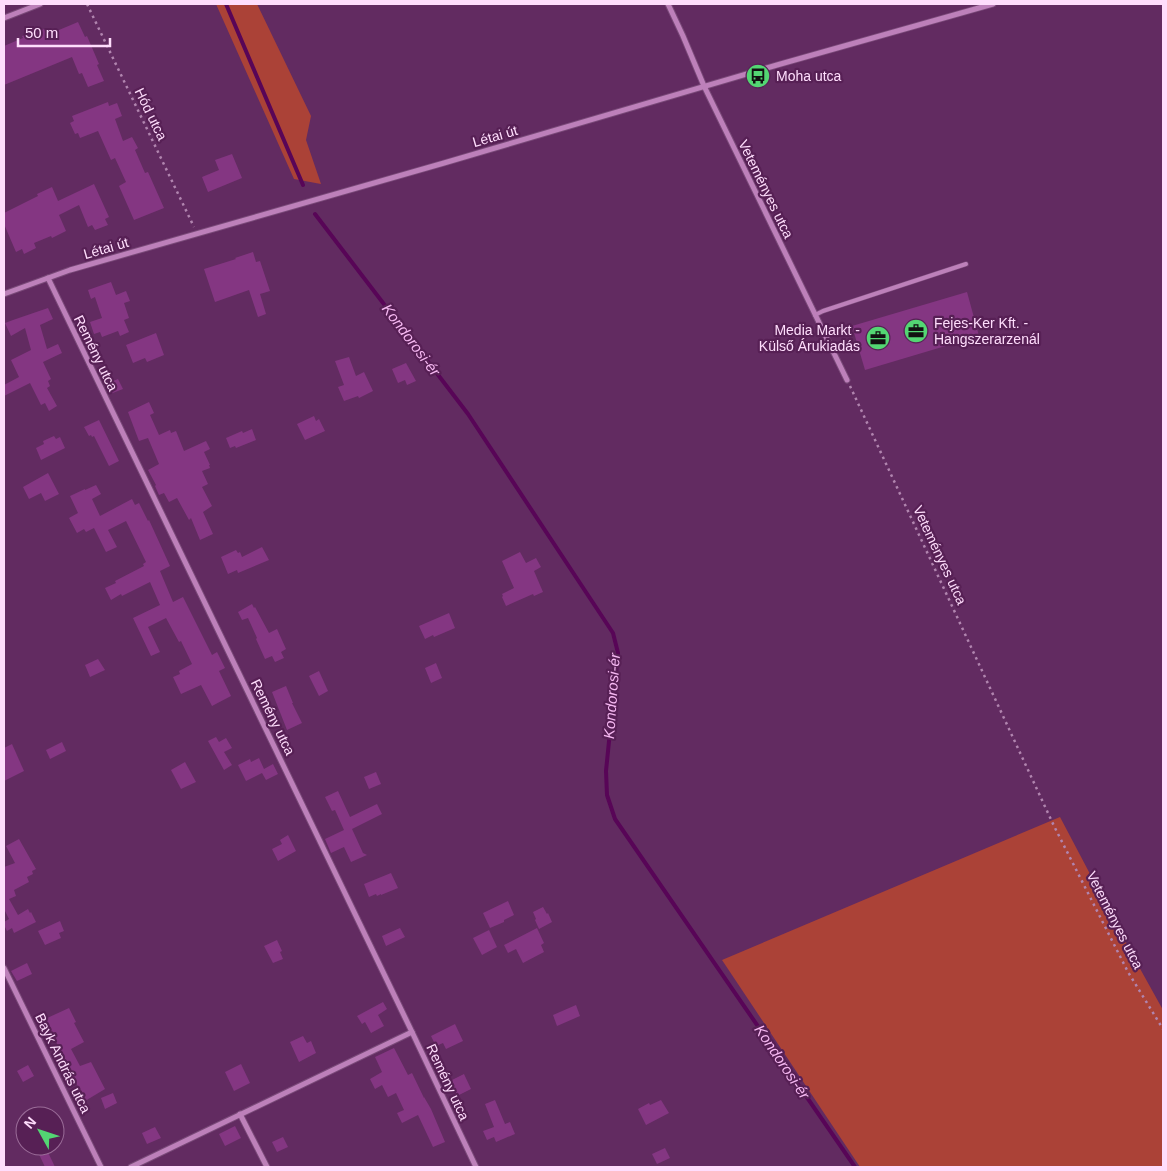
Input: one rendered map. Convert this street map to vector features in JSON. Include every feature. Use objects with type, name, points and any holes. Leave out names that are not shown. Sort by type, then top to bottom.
[{"type":"street","points":[[4,18],[40,4]]},
{"type":"street","points":[[668,4],[704,86]]},
{"type":"street","name":"Létai út","points":[[4,294],[70,270],[993,4]]},
{"type":"street","name":"Veteményes utca","points":[[704,86],[847,380]]},
{"type":"street","name":"Remény utca","points":[[48,278],[476,1167]]},
{"type":"street","name":"Bayk András utca","points":[[4,968],[101,1167]]},
{"type":"street","points":[[131,1167],[412,1032]]},
{"type":"street","points":[[240,1114],[267,1167]]},
{"type":"lane","points":[[815,315],[966,264]]},
{"type":"path","name":"Hód utca","points":[[87,4],[197,233]]},
{"type":"path","name":"Veteményes utca","points":[[847,380],[1054,826],[1128,972],[1163,1029]]},
{"type":"shaded area","points":[[216,4],[257,4],[311,116],[306,140],[321,184],[294,179]]},
{"type":"shaded area","points":[[1060,817],[1163,1010],[1163,1167],[860,1167],[722,960]]},
{"type":"building","points":[[78,22],[85,37],[87,36],[104,81],[88,87],[82,73],[79,74],[72,57],[4,85],[4,46],[36,30],[37,32],[44,29],[47,35]]},
{"type":"building","points":[[108,102],[109,106],[117,103],[122,116],[115,119],[123,141],[132,137],[138,148],[135,150],[145,173],[148,172],[164,208],[134,220],[119,186],[126,182],[115,158],[111,160],[98,131],[80,138],[78,133],[75,134],[70,123],[74,121],[72,116]]},
{"type":"building","points":[[232,154],[242,178],[208,192],[202,177],[219,170],[215,160]]},
{"type":"building","points":[[94,184],[109,217],[105,219],[108,225],[95,230],[92,225],[88,227],[79,205],[59,215],[66,231],[52,238],[51,236],[34,243],[36,248],[24,254],[22,249],[16,252],[4,224],[4,213],[52,187],[58,201]]},
{"type":"building","points":[[253,252],[256,262],[260,261],[270,291],[260,294],[266,314],[258,317],[249,290],[215,302],[204,269]]},
{"type":"building","points":[[111,282],[116,295],[126,291],[130,301],[124,303],[129,318],[124,320],[129,332],[120,336],[118,331],[102,337],[100,332],[94,334],[90,322],[102,318],[95,297],[91,299],[88,290]]},
{"type":"building","name":"Fejes-Ker Kft. - Hangszerarzenál","points":[[967,292],[979,336],[865,370],[852,326]]},
{"type":"building","points":[[48,308],[53,319],[40,325],[47,349],[58,344],[62,353],[43,362],[51,379],[48,381],[50,386],[47,388],[57,406],[49,411],[45,403],[41,405],[30,383],[4,396],[4,385],[19,377],[11,360],[31,350],[25,328],[11,336],[5,323]]},
{"type":"building","points":[[156,333],[164,355],[147,362],[145,358],[133,363],[126,345]]},
{"type":"building","points":[[349,357],[356,376],[364,372],[373,391],[359,398],[358,396],[344,401],[338,387],[344,385],[335,361]]},
{"type":"building","points":[[406,363],[416,381],[407,385],[405,380],[398,383],[392,369]]},
{"type":"building","points":[[118,379],[123,389],[110,394],[106,384]]},
{"type":"building","points":[[149,402],[154,413],[150,415],[159,435],[170,430],[171,433],[176,431],[184,451],[206,441],[210,449],[204,452],[210,468],[202,471],[208,484],[202,487],[212,506],[203,512],[213,534],[200,540],[191,518],[189,520],[177,498],[169,502],[164,493],[159,495],[148,470],[159,464],[148,438],[139,441],[128,412]]},
{"type":"building","points":[[314,416],[316,421],[319,419],[325,431],[305,440],[297,424]]},
{"type":"building","points":[[99,420],[119,461],[109,466],[94,436],[89,436],[84,427]]},
{"type":"building","points":[[252,429],[256,440],[236,448],[235,446],[230,448],[226,438]]},
{"type":"building","points":[[54,436],[56,439],[60,437],[65,448],[41,460],[36,448],[44,444],[43,441]]},
{"type":"building","points":[[48,473],[59,494],[45,501],[41,493],[29,499],[23,487]]},
{"type":"building","points":[[96,485],[101,494],[92,499],[100,516],[132,499],[135,505],[139,503],[170,566],[160,571],[173,602],[183,597],[212,655],[217,652],[225,668],[219,671],[231,696],[212,706],[201,685],[181,694],[173,677],[180,674],[179,671],[192,664],[181,641],[179,642],[166,618],[148,627],[160,652],[151,656],[133,618],[160,605],[150,582],[111,600],[105,588],[144,566],[143,564],[146,562],[126,521],[108,530],[117,547],[106,552],[94,528],[86,532],[84,529],[77,533],[69,518],[78,513],[70,496]]},
{"type":"building","points":[[262,547],[269,560],[238,573],[237,570],[228,574],[221,557],[236,550],[238,553],[240,552],[242,557]]},
{"type":"building","points":[[520,552],[526,563],[536,558],[541,567],[534,571],[543,592],[534,596],[533,594],[506,606],[502,594],[514,588],[502,561]]},
{"type":"building","points":[[252,604],[269,633],[277,629],[286,649],[281,652],[284,658],[275,662],[272,656],[265,659],[248,618],[242,620],[238,612]]},
{"type":"building","points":[[449,613],[455,628],[425,639],[419,626]]},
{"type":"building","points":[[98,659],[105,670],[90,677],[85,665]]},
{"type":"building","points":[[436,663],[442,678],[431,683],[425,668]]},
{"type":"building","points":[[319,671],[328,691],[319,696],[309,676]]},
{"type":"building","points":[[286,686],[302,723],[287,730],[272,692]]},
{"type":"building","points":[[216,737],[219,742],[226,738],[232,748],[224,752],[232,765],[224,770],[208,741]]},
{"type":"building","points":[[62,742],[66,751],[50,759],[46,750]]},
{"type":"building","points":[[12,744],[24,771],[4,781],[4,748]]},
{"type":"building","points":[[259,758],[264,769],[273,764],[278,774],[266,780],[262,773],[246,781],[238,765],[250,759],[251,762]]},
{"type":"building","points":[[185,762],[196,782],[181,789],[171,770]]},
{"type":"building","points":[[376,772],[381,784],[369,789],[364,777]]},
{"type":"building","points":[[338,791],[350,817],[377,804],[382,814],[352,829],[363,853],[367,855],[351,862],[344,847],[331,853],[325,839],[344,830],[335,810],[332,811],[325,797]]},
{"type":"building","points":[[288,835],[296,851],[278,861],[272,849],[282,844],[280,840]]},
{"type":"building","points":[[19,839],[36,869],[32,871],[33,874],[27,877],[29,882],[14,890],[16,896],[9,899],[18,915],[28,909],[36,922],[14,933],[12,928],[7,931],[4,925],[4,922],[9,919],[4,909],[4,867],[15,863],[6,846]]},
{"type":"building","points":[[391,873],[398,888],[381,895],[377,896],[376,894],[369,897],[364,884]]},
{"type":"building","points":[[508,901],[514,915],[490,928],[483,913]]},
{"type":"building","points":[[543,907],[552,922],[539,929],[533,912]]},
{"type":"building","points":[[60,921],[64,931],[59,933],[61,938],[45,945],[38,931]]},
{"type":"building","points":[[400,928],[405,937],[386,946],[382,936]]},
{"type":"building","points":[[537,928],[544,943],[541,945],[544,952],[523,963],[516,949],[508,953],[504,945]]},
{"type":"building","points":[[489,930],[497,947],[482,955],[473,938]]},
{"type":"building","points":[[277,940],[283,959],[273,963],[264,946]]},
{"type":"building","points":[[27,963],[32,974],[17,981],[11,971]]},
{"type":"building","points":[[383,1002],[387,1009],[378,1015],[384,1026],[371,1033],[365,1022],[362,1024],[357,1016]]},
{"type":"building","points":[[576,1005],[580,1016],[557,1026],[553,1015]]},
{"type":"building","points":[[69,1008],[84,1042],[71,1049],[80,1066],[91,1062],[105,1089],[85,1101],[45,1019]]},
{"type":"building","points":[[455,1024],[463,1041],[446,1049],[443,1043],[436,1046],[431,1036]]},
{"type":"building","points":[[303,1036],[307,1043],[311,1041],[316,1053],[299,1062],[290,1042]]},
{"type":"building","points":[[394,1048],[408,1075],[412,1073],[431,1109],[445,1142],[433,1147],[418,1115],[402,1123],[397,1113],[404,1110],[396,1093],[388,1097],[382,1085],[375,1089],[370,1079],[382,1072],[375,1057]]},
{"type":"building","points":[[241,1064],[250,1083],[234,1091],[225,1072]]},
{"type":"building","points":[[28,1065],[34,1076],[23,1082],[17,1071]]},
{"type":"building","points":[[464,1074],[471,1089],[457,1096],[450,1081]]},
{"type":"building","points":[[113,1093],[117,1103],[105,1109],[101,1098]]},
{"type":"building","points":[[495,1100],[505,1124],[510,1122],[515,1134],[496,1142],[494,1137],[487,1140],[483,1131],[494,1127],[485,1104]]},
{"type":"building","points":[[661,1100],[669,1113],[646,1125],[638,1109],[649,1103],[650,1105]]},
{"type":"building","points":[[235,1126],[241,1138],[225,1146],[219,1134]]},
{"type":"building","points":[[155,1127],[161,1138],[147,1144],[142,1133]]},
{"type":"building","points":[[283,1137],[288,1147],[277,1152],[272,1142]]},
{"type":"building","points":[[665,1148],[670,1158],[657,1164],[652,1154]]},
{"type":"building","points":[[40,1156],[50,1156],[55,1167],[45,1167]]},
{"type":"waterway","name":"Kondorosi-ér","points":[[226,4],[303,185]]},
{"type":"waterway","name":"Kondorosi-ér","points":[[315,214],[468,414],[613,633],[618,653],[606,771],[607,795],[615,819],[855,1167]]},
{"type":"place","name":"Moha utca","points":[[758,76]]},
{"type":"place","name":"Fejes-Ker Kft. - Hangszerarzenál","points":[[916,331]]},
{"type":"place","name":"Media Markt - Külső Árukiadás","points":[[878,338]]}]
